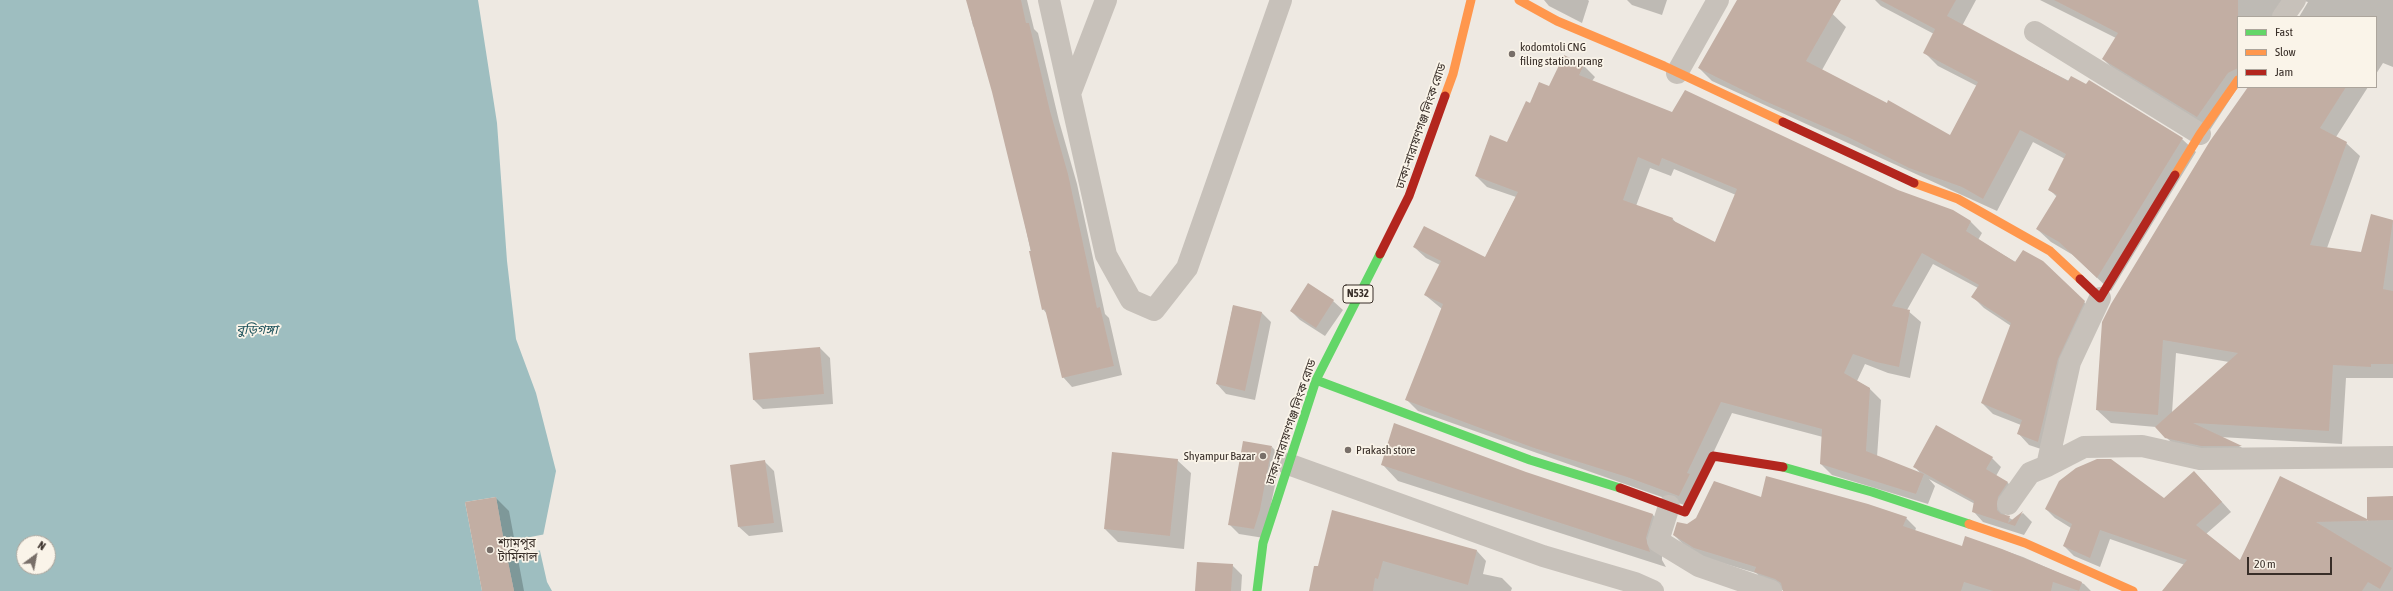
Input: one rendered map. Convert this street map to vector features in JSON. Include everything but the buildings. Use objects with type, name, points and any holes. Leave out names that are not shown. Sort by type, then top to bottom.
[{"type":"main road","name":"ঢাকা-নারায়ণগঞ্জ লিংক রোড","points":[[1257,591],[1263,543],[1316,380],[1409,196],[1453,74],[1471,0]]},
{"type":"main road","points":[[1519,0],[1557,21],[1677,73],[1774,119],[1844,149],[1904,179],[1958,199],[2050,251],[2100,298],[2200,134],[2237,81]]},
{"type":"main road","points":[[1316,380],[1530,460],[1685,512],[1713,456],[1776,465],[1872,492],[2025,543],[2133,591]]},
{"type":"street","points":[[1049,0],[1071,92],[1106,255],[1131,300],[1154,310],[1187,268],[1281,0]]},
{"type":"street","points":[[1071,92],[1106,0]]},
{"type":"street","points":[[1677,73],[1718,0]]},
{"type":"street","points":[[2283,16],[2295,0]]},
{"type":"street","points":[[2035,32],[2200,134]]},
{"type":"street","points":[[2047,466],[2070,362],[2100,298]]},
{"type":"street","points":[[2008,504],[2030,472],[2047,466],[2084,447],[2142,446],[2200,459],[2393,457]]},
{"type":"street","points":[[1288,464],[1543,556],[1635,583],[1653,591]]},
{"type":"street","points":[[1669,506],[1658,541],[1699,566],[1771,591]]},
{"type":"water","name":"বুড়িগঙ্গা","points":[[0,0],[478,0],[497,123],[507,261],[516,339],[536,393],[556,471],[540,551],[547,582],[552,591],[0,591]]},
{"type":"pier","name":"শ্যামপুর টার্মিনাল","points":[[496,497],[504,542],[546,534],[542,550],[507,557],[514,591],[482,591],[465,502]]},
{"type":"traffic: fast","points":[[1257,591],[1263,543],[1316,380],[1380,254]]},
{"type":"traffic: fast","points":[[1316,380],[1530,460],[1620,488]]},
{"type":"traffic: fast","points":[[1783,467],[1872,492],[1969,524]]},
{"type":"traffic: slow","points":[[1445,96],[1453,74],[1471,0]]},
{"type":"traffic: slow","points":[[1519,0],[1557,21],[1664,66],[1783,122]]},
{"type":"traffic: slow","points":[[2175,175],[2200,134],[2237,81]]},
{"type":"traffic: slow","points":[[1914,183],[1958,199],[2050,251],[2080,279]]},
{"type":"traffic: slow","points":[[1969,524],[2025,543],[2133,591]]},
{"type":"traffic: jam","points":[[1380,254],[1409,196],[1445,96]]},
{"type":"traffic: jam","points":[[1783,122],[1914,183]]},
{"type":"traffic: jam","points":[[2080,279],[2100,298],[2175,175]]},
{"type":"traffic: jam","points":[[1620,488],[1685,512],[1713,456],[1783,467]]},
{"type":"place","name":"kodomtoli CNG filing station prang","points":[[1512,54]]},
{"type":"place","name":"Prakash store","points":[[1348,450]]},
{"type":"place","name":"Shyampur Bazar","points":[[1263,456]]},
{"type":"place","name":"শ্যামপুর টার্মিনাল","points":[[490,550]]}]
